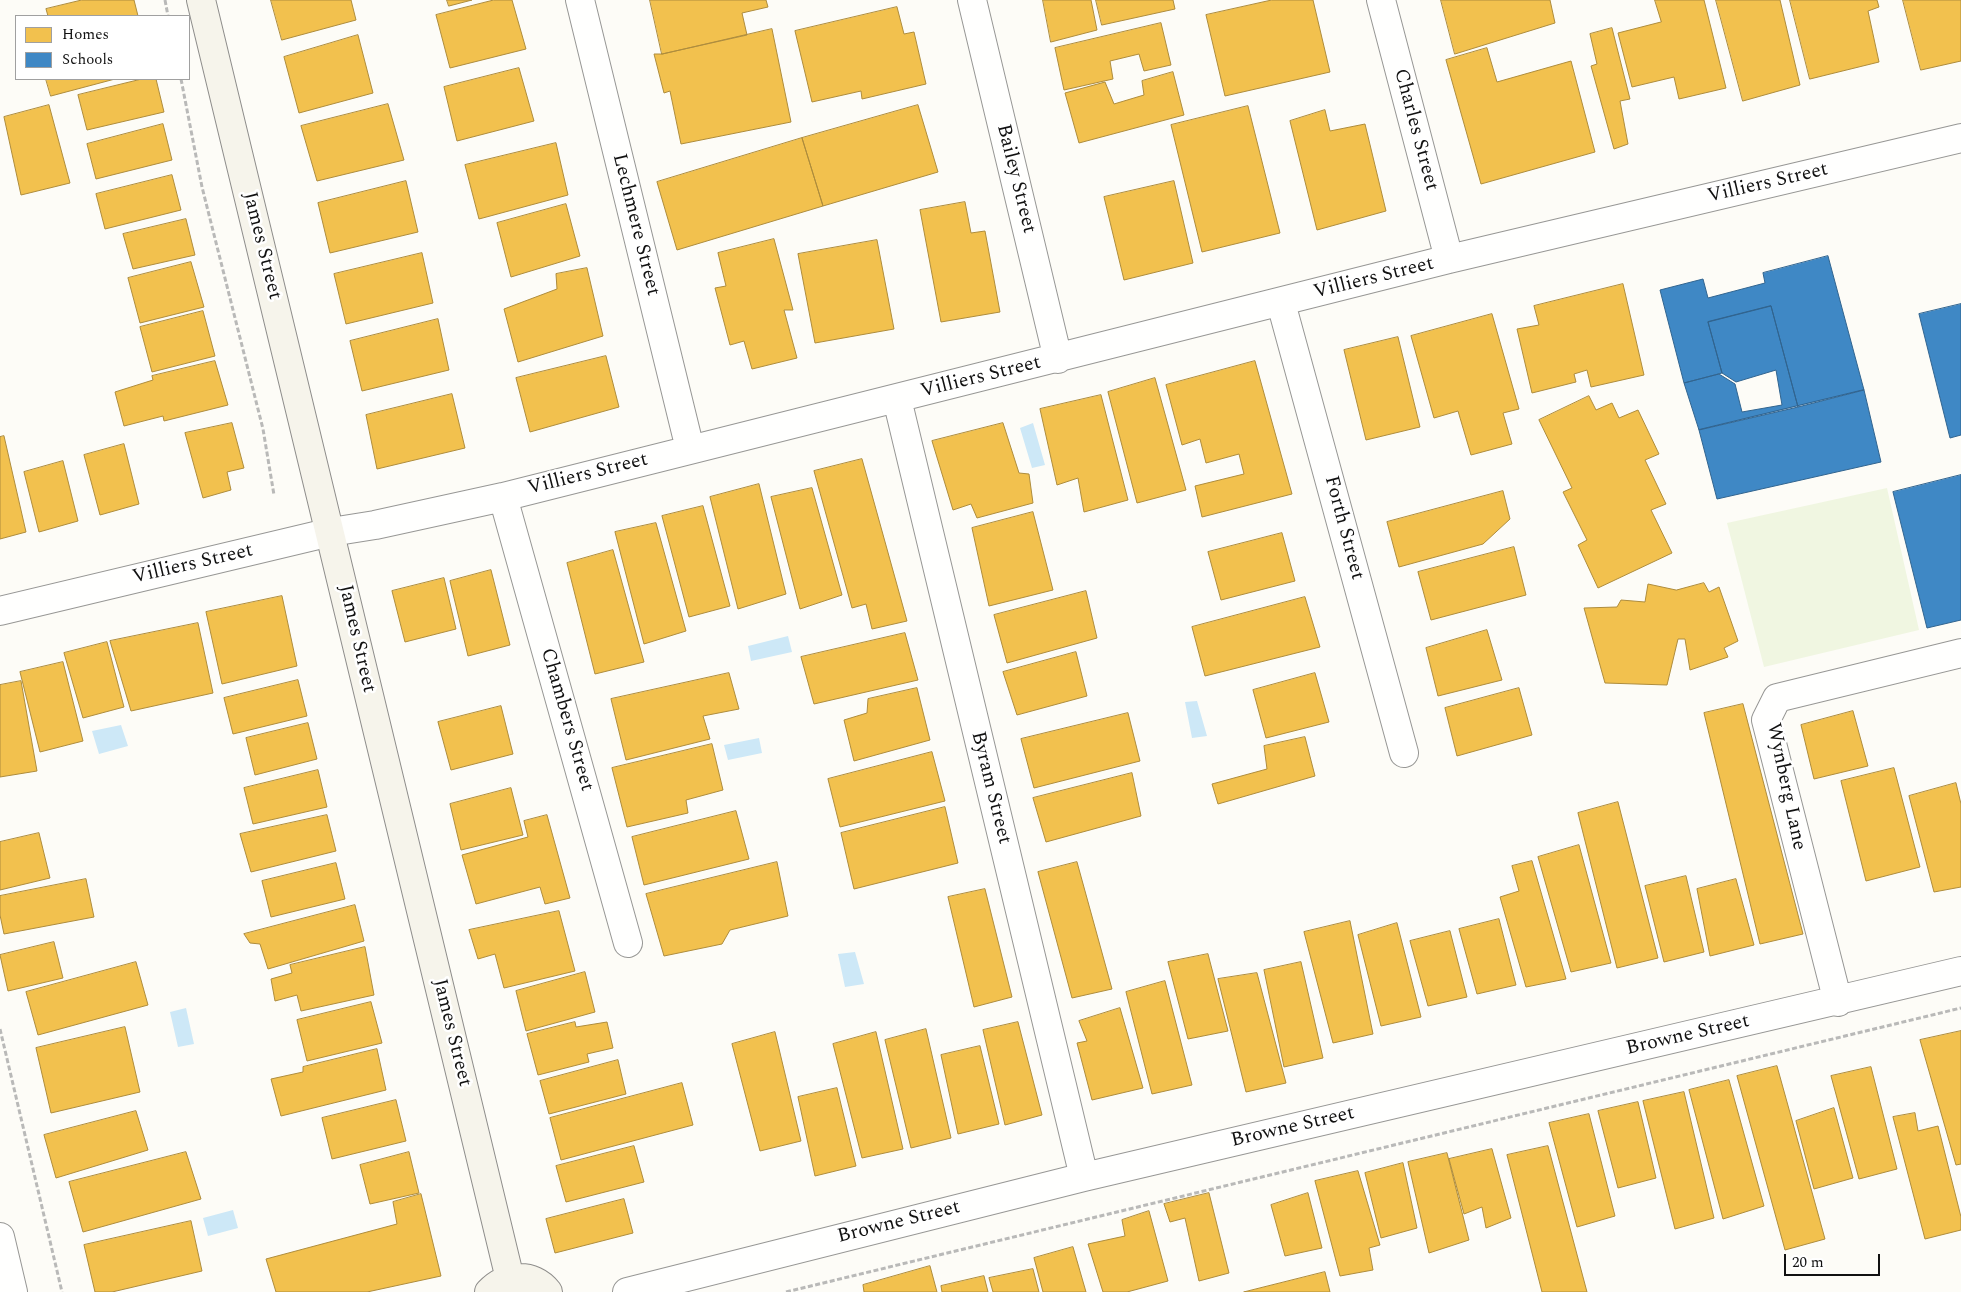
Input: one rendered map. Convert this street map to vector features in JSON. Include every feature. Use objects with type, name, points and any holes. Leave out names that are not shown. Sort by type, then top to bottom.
[{"type":"street","name":"James Street","points":[[200,0],[331,532],[500,1285]]},
{"type":"street","name":"Lechmere Street","points":[[580,0],[690,449]]},
{"type":"street","name":"Bailey Street","points":[[972,0],[1058,359]]},
{"type":"street","name":"Charles Street","points":[[1381,0],[1449,259]]},
{"type":"street","name":"Villiers Street","points":[[0,611],[331,532],[375,525],[503,497],[1281,303],[1449,259],[1961,138]]},
{"type":"street","name":"Forth Street","points":[[1281,303],[1404,753]]},
{"type":"street","name":"Byram Street","points":[[897,399],[1084,1176]]},
{"type":"street","name":"Chambers Street","points":[[503,497],[628,943]]},
{"type":"street","name":"Wynberg Lane","points":[[1838,1002],[1766,720],[1777,698],[1961,653]]},
{"type":"street","name":"Browne Street","points":[[627,1292],[1084,1176],[1838,1002],[1961,971]]},
{"type":"street","points":[[0,1237],[13,1292]]},
{"type":"street","points":[[500,1285],[523,1278],[535,1281],[548,1292]]},
{"type":"path","points":[[165,0],[168,15]]},
{"type":"path","points":[[181,80],[202,187],[263,429],[274,495]]},
{"type":"path","points":[[786,1292],[1961,1008]]},
{"type":"path","points":[[0,1029],[62,1292]]},
{"type":"green space","points":[[1887,488],[1919,630],[1764,667],[1727,523]]},
{"type":"water","points":[[1033,423],[1045,465],[1032,468],[1020,428]]},
{"type":"water","points":[[788,636],[792,652],[751,661],[748,646]]},
{"type":"water","points":[[1197,701],[1207,736],[1192,738],[1185,702]]},
{"type":"water","points":[[121,725],[128,746],[99,754],[92,731]]},
{"type":"water","points":[[759,738],[762,753],[728,760],[724,745]]},
{"type":"water","points":[[855,952],[864,984],[845,987],[838,954]]},
{"type":"water","points":[[186,1008],[194,1044],[178,1047],[170,1012]]},
{"type":"water","points":[[233,1210],[238,1228],[208,1236],[203,1218]]},
{"type":"building: Homes","points":[[82,0],[134,0],[138,15],[48,15],[46,9]]},
{"type":"building: Homes","points":[[271,0],[351,0],[356,20],[282,40]]},
{"type":"building: Homes","points":[[447,0],[472,0],[449,6]]},
{"type":"building: Homes","points":[[494,0],[512,0],[526,49],[450,68],[436,15]]},
{"type":"building: Homes","points":[[650,0],[766,0],[768,7],[742,13],[747,35],[662,54]]},
{"type":"building: Homes","points":[[1043,0],[1091,0],[1097,30],[1051,42]]},
{"type":"building: Homes","points":[[1096,0],[1173,0],[1175,9],[1102,25]]},
{"type":"building: Homes","points":[[1272,0],[1313,0],[1330,72],[1225,96],[1206,15]]},
{"type":"building: Homes","points":[[1441,0],[1550,0],[1555,23],[1455,54]]},
{"type":"building: Homes","points":[[1655,0],[1704,0],[1726,88],[1679,99],[1674,77],[1632,87],[1618,33],[1661,22]]},
{"type":"building: Homes","points":[[1716,0],[1780,0],[1800,85],[1743,101]]},
{"type":"building: Homes","points":[[1790,0],[1877,0],[1879,7],[1868,11],[1879,62],[1810,79]]},
{"type":"building: Homes","points":[[1903,0],[1961,0],[1961,61],[1921,70]]},
{"type":"building: Homes","points":[[897,7],[904,34],[914,32],[926,84],[862,99],[861,91],[812,102],[795,31]]},
{"type":"building: Homes","points":[[1161,23],[1171,65],[1144,71],[1139,54],[1110,61],[1113,79],[1064,90],[1055,48]]},
{"type":"building: Homes","points":[[1612,28],[1630,99],[1620,101],[1628,144],[1614,149],[1591,66],[1597,64],[1590,34]]},
{"type":"building: Homes","points":[[772,29],[791,122],[681,144],[670,91],[664,93],[654,54],[662,54]]},
{"type":"building: Homes","points":[[358,35],[373,93],[299,113],[284,57]]},
{"type":"building: Homes","points":[[1487,48],[1497,82],[1571,61],[1595,152],[1481,184],[1446,60]]},
{"type":"building: Homes","points":[[519,68],[534,121],[457,141],[444,87]]},
{"type":"building: Homes","points":[[1173,72],[1184,115],[1079,143],[1065,93],[1105,82],[1114,104],[1144,95],[1142,81]]},
{"type":"building: Homes","points":[[46,80],[111,80],[51,96]]},
{"type":"building: Homes","points":[[138,80],[156,80],[164,112],[87,130],[78,95]]},
{"type":"building: Homes","points":[[388,104],[404,160],[317,181],[301,126]]},
{"type":"building: Homes","points":[[49,105],[70,183],[21,195],[4,117]]},
{"type":"building: Homes","points":[[918,105],[938,172],[823,206],[802,138]]},
{"type":"building: Homes","points":[[1248,106],[1280,233],[1202,252],[1171,125]]},
{"type":"building: Homes","points":[[1325,110],[1330,131],[1365,124],[1386,211],[1317,230],[1290,121]]},
{"type":"building: Homes","points":[[163,124],[172,160],[96,179],[87,144]]},
{"type":"building: Homes","points":[[802,138],[823,206],[677,250],[657,182]]},
{"type":"building: Homes","points":[[556,143],[568,195],[479,219],[465,165]]},
{"type":"building: Homes","points":[[172,175],[181,210],[105,229],[96,194]]},
{"type":"building: Homes","points":[[406,181],[418,232],[330,253],[318,203]]},
{"type":"building: Homes","points":[[1174,181],[1193,263],[1124,280],[1104,197]]},
{"type":"building: Homes","points":[[965,202],[971,233],[985,231],[1000,312],[941,322],[920,210]]},
{"type":"building: Homes","points":[[566,204],[580,256],[511,277],[497,223]]},
{"type":"building: Homes","points":[[186,219],[195,255],[133,269],[123,234]]},
{"type":"building: Homes","points":[[774,239],[793,310],[784,310],[797,358],[752,369],[744,341],[730,345],[715,288],[726,286],[718,253]]},
{"type":"building: Homes","points":[[877,240],[894,329],[815,343],[798,254]]},
{"type":"building: Homes","points":[[422,253],[433,303],[346,324],[334,274]]},
{"type":"building: Homes","points":[[191,262],[204,307],[140,323],[128,278]]},
{"type":"building: Homes","points":[[587,268],[603,336],[518,362],[504,309],[557,289],[556,274]]},
{"type":"building: Homes","points":[[1623,284],[1644,375],[1591,387],[1587,370],[1574,374],[1576,382],[1532,393],[1517,329],[1539,325],[1534,306]]},
{"type":"building: Homes","points":[[203,311],[215,356],[152,372],[140,327]]},
{"type":"building: Homes","points":[[1492,314],[1519,409],[1503,413],[1512,444],[1471,455],[1458,411],[1434,418],[1411,336]]},
{"type":"building: Homes","points":[[438,319],[449,370],[362,391],[350,341]]},
{"type":"building: Homes","points":[[1398,337],[1420,427],[1366,440],[1344,350]]},
{"type":"building: Homes","points":[[606,356],[619,407],[530,432],[516,378]]},
{"type":"building: Homes","points":[[215,361],[228,405],[164,421],[163,416],[124,426],[115,392],[153,380],[152,376]]},
{"type":"building: Homes","points":[[1255,361],[1292,494],[1202,517],[1195,486],[1244,474],[1239,454],[1206,463],[1200,439],[1182,445],[1166,385]]},
{"type":"building: Homes","points":[[1155,378],[1186,490],[1137,503],[1108,392]]},
{"type":"building: Homes","points":[[452,394],[465,448],[377,469],[366,415]]},
{"type":"building: Homes","points":[[1101,395],[1128,500],[1084,512],[1078,478],[1057,485],[1040,409]]},
{"type":"building: Homes","points":[[1589,396],[1596,410],[1612,403],[1619,418],[1638,410],[1659,454],[1645,460],[1666,504],[1651,510],[1672,553],[1598,588],[1578,545],[1587,540],[1563,492],[1572,488],[1539,420]]},
{"type":"building: Homes","points":[[232,423],[244,468],[227,472],[231,490],[203,498],[185,433]]},
{"type":"building: Homes","points":[[1003,423],[1019,473],[1029,474],[1033,503],[977,518],[971,504],[953,510],[932,441]]},
{"type":"building: Homes","points":[[4,436],[26,532],[0,539],[0,437]]},
{"type":"building: Homes","points":[[124,444],[139,504],[100,515],[84,455]]},
{"type":"building: Homes","points":[[862,459],[907,621],[872,629],[866,604],[852,608],[814,471]]},
{"type":"building: Homes","points":[[63,461],[78,521],[39,532],[24,472]]},
{"type":"building: Homes","points":[[759,484],[786,594],[738,609],[710,497]]},
{"type":"building: Homes","points":[[812,488],[842,595],[800,609],[771,497]]},
{"type":"building: Homes","points":[[1503,491],[1510,519],[1483,544],[1399,567],[1387,522]]},
{"type":"building: Homes","points":[[703,506],[730,606],[689,617],[662,516]]},
{"type":"building: Homes","points":[[1033,512],[1053,590],[989,606],[972,528]]},
{"type":"building: Homes","points":[[656,523],[686,631],[644,644],[615,532]]},
{"type":"building: Homes","points":[[1282,533],[1295,581],[1221,600],[1208,552]]},
{"type":"building: Homes","points":[[1514,547],[1526,595],[1431,620],[1418,572]]},
{"type":"building: Homes","points":[[613,550],[644,662],[595,674],[567,563]]},
{"type":"building: Homes","points":[[491,570],[510,645],[468,656],[450,581]]},
{"type":"building: Homes","points":[[444,578],[456,629],[405,642],[392,591]]},
{"type":"building: Homes","points":[[1704,583],[1709,592],[1719,587],[1738,641],[1724,648],[1728,657],[1690,670],[1685,639],[1678,639],[1667,685],[1605,683],[1584,608],[1617,607],[1621,600],[1645,602],[1648,584],[1676,590]]},
{"type":"building: Homes","points":[[1086,591],[1097,638],[1007,663],[994,615]]},
{"type":"building: Homes","points":[[282,596],[297,666],[222,684],[206,612]]},
{"type":"building: Homes","points":[[1305,597],[1320,647],[1205,676],[1192,627]]},
{"type":"building: Homes","points":[[198,623],[213,693],[131,711],[110,641]]},
{"type":"building: Homes","points":[[1487,630],[1502,680],[1438,696],[1426,648]]},
{"type":"building: Homes","points":[[905,633],[918,680],[814,704],[801,657]]},
{"type":"building: Homes","points":[[107,642],[124,707],[83,718],[64,653]]},
{"type":"building: Homes","points":[[1076,652],[1087,696],[1017,715],[1003,672]]},
{"type":"building: Homes","points":[[63,662],[83,741],[40,752],[20,672]]},
{"type":"building: Homes","points":[[729,673],[739,709],[703,716],[710,739],[626,760],[611,699]]},
{"type":"building: Homes","points":[[1315,673],[1329,722],[1266,738],[1253,690]]},
{"type":"building: Homes","points":[[298,680],[307,716],[233,734],[224,698]]},
{"type":"building: Homes","points":[[21,681],[37,771],[0,777],[0,685]]},
{"type":"building: Homes","points":[[917,688],[930,740],[854,761],[844,720],[867,713],[868,699]]},
{"type":"building: Homes","points":[[1519,688],[1532,735],[1457,756],[1445,708]]},
{"type":"building: Homes","points":[[1743,704],[1803,934],[1760,944],[1704,713]]},
{"type":"building: Homes","points":[[501,706],[513,754],[451,770],[438,722]]},
{"type":"building: Homes","points":[[1853,711],[1868,766],[1814,779],[1801,725]]},
{"type":"building: Homes","points":[[1128,713],[1140,761],[1034,788],[1021,739]]},
{"type":"building: Homes","points":[[308,723],[317,759],[255,775],[246,738]]},
{"type":"building: Homes","points":[[1305,737],[1315,776],[1218,804],[1212,784],[1267,769],[1264,746]]},
{"type":"building: Homes","points":[[712,744],[723,790],[686,800],[688,813],[627,827],[612,768]]},
{"type":"building: Homes","points":[[932,752],[945,801],[840,827],[828,779]]},
{"type":"building: Homes","points":[[1894,768],[1920,867],[1866,881],[1841,781]]},
{"type":"building: Homes","points":[[318,770],[327,807],[253,824],[244,788]]},
{"type":"building: Homes","points":[[1132,773],[1141,816],[1046,842],[1033,798]]},
{"type":"building: Homes","points":[[1956,783],[1961,804],[1961,887],[1934,892],[1909,796]]},
{"type":"building: Homes","points":[[511,788],[523,835],[461,850],[450,804]]},
{"type":"building: Homes","points":[[1618,802],[1658,958],[1617,968],[1578,813]]},
{"type":"building: Homes","points":[[945,807],[958,863],[854,889],[841,833]]},
{"type":"building: Homes","points":[[736,811],[749,859],[644,885],[632,837]]},
{"type":"building: Homes","points":[[327,815],[336,851],[251,872],[240,834]]},
{"type":"building: Homes","points":[[547,815],[570,898],[545,904],[540,887],[476,904],[462,855],[528,837],[524,821]]},
{"type":"building: Homes","points":[[39,833],[50,878],[0,890],[0,842]]},
{"type":"building: Homes","points":[[1579,845],[1611,963],[1571,972],[1538,857]]},
{"type":"building: Homes","points":[[1532,861],[1566,979],[1526,987],[1500,897],[1519,891],[1512,866]]},
{"type":"building: Homes","points":[[777,862],[788,916],[730,930],[722,944],[664,956],[646,894]]},
{"type":"building: Homes","points":[[1077,862],[1112,989],[1072,998],[1038,872]]},
{"type":"building: Homes","points":[[336,863],[345,899],[271,917],[262,881]]},
{"type":"building: Homes","points":[[1686,876],[1704,952],[1664,962],[1645,886]]},
{"type":"building: Homes","points":[[86,879],[94,917],[4,934],[0,915],[0,896]]},
{"type":"building: Homes","points":[[1736,879],[1754,945],[1710,956],[1697,889]]},
{"type":"building: Homes","points":[[985,889],[1012,997],[974,1007],[948,897]]},
{"type":"building: Homes","points":[[355,905],[364,941],[268,969],[260,944],[250,943],[244,934]]},
{"type":"building: Homes","points":[[559,911],[575,971],[504,988],[495,954],[478,959],[469,930]]},
{"type":"building: Homes","points":[[1499,919],[1516,985],[1477,994],[1459,929]]},
{"type":"building: Homes","points":[[1350,921],[1373,1034],[1333,1043],[1304,932]]},
{"type":"building: Homes","points":[[1397,923],[1421,1017],[1381,1026],[1358,935]]},
{"type":"building: Homes","points":[[1450,931],[1467,997],[1428,1006],[1410,941]]},
{"type":"building: Homes","points":[[54,942],[63,978],[8,991],[0,955]]},
{"type":"building: Homes","points":[[365,947],[374,995],[301,1011],[297,995],[275,1001],[271,979],[292,973],[290,965]]},
{"type":"building: Homes","points":[[1208,954],[1228,1031],[1188,1039],[1168,962]]},
{"type":"building: Homes","points":[[136,962],[148,1005],[38,1035],[26,992]]},
{"type":"building: Homes","points":[[1301,962],[1323,1058],[1284,1067],[1264,970]]},
{"type":"building: Homes","points":[[585,972],[595,1012],[526,1031],[516,991]]},
{"type":"building: Homes","points":[[1257,973],[1286,1083],[1246,1092],[1218,979]]},
{"type":"building: Homes","points":[[1165,981],[1192,1085],[1152,1094],[1126,992]]},
{"type":"building: Homes","points":[[371,1002],[382,1043],[307,1061],[297,1020]]},
{"type":"building: Homes","points":[[1120,1008],[1143,1088],[1092,1100],[1077,1043],[1087,1041],[1079,1021]]},
{"type":"building: Homes","points":[[575,1022],[576,1027],[607,1022],[613,1048],[587,1054],[589,1062],[538,1075],[527,1034]]},
{"type":"building: Homes","points":[[1018,1022],[1042,1115],[1005,1125],[983,1030]]},
{"type":"building: Homes","points":[[125,1027],[140,1092],[51,1113],[36,1048]]},
{"type":"building: Homes","points":[[926,1029],[951,1138],[911,1148],[885,1040]]},
{"type":"building: Homes","points":[[1961,1031],[1961,1164],[1956,1165],[1920,1040]]},
{"type":"building: Homes","points":[[775,1032],[801,1141],[760,1151],[732,1044]]},
{"type":"building: Homes","points":[[876,1032],[903,1149],[862,1158],[833,1044]]},
{"type":"building: Homes","points":[[980,1046],[999,1124],[958,1134],[941,1055]]},
{"type":"building: Homes","points":[[377,1049],[386,1090],[281,1116],[271,1079],[303,1072],[303,1067]]},
{"type":"building: Homes","points":[[618,1060],[626,1094],[549,1114],[540,1081]]},
{"type":"building: Homes","points":[[1777,1066],[1825,1239],[1785,1250],[1737,1076]]},
{"type":"building: Homes","points":[[1871,1067],[1897,1169],[1859,1179],[1831,1076]]},
{"type":"building: Homes","points":[[1729,1080],[1764,1206],[1723,1219],[1689,1090]]},
{"type":"building: Homes","points":[[682,1083],[693,1125],[561,1160],[550,1118]]},
{"type":"building: Homes","points":[[837,1088],[856,1166],[815,1176],[798,1097]]},
{"type":"building: Homes","points":[[1684,1092],[1714,1218],[1675,1229],[1643,1101]]},
{"type":"building: Homes","points":[[396,1100],[406,1141],[332,1159],[322,1118]]},
{"type":"building: Homes","points":[[1638,1102],[1656,1178],[1618,1188],[1598,1111]]},
{"type":"building: Homes","points":[[1834,1108],[1853,1178],[1814,1189],[1796,1121]]},
{"type":"building: Homes","points":[[136,1111],[148,1150],[56,1178],[44,1135]]},
{"type":"building: Homes","points":[[1915,1113],[1918,1131],[1938,1126],[1961,1217],[1961,1230],[1925,1239],[1893,1117]]},
{"type":"building: Homes","points":[[1589,1114],[1615,1216],[1577,1227],[1549,1123]]},
{"type":"building: Homes","points":[[634,1146],[644,1182],[566,1202],[556,1166]]},
{"type":"building: Homes","points":[[1548,1146],[1587,1292],[1542,1292],[1507,1155]]},
{"type":"building: Homes","points":[[1492,1149],[1511,1218],[1486,1228],[1482,1207],[1464,1214],[1449,1159]]},
{"type":"building: Homes","points":[[186,1152],[201,1199],[83,1232],[69,1182]]},
{"type":"building: Homes","points":[[409,1152],[419,1193],[370,1204],[360,1165]]},
{"type":"building: Homes","points":[[1447,1153],[1469,1240],[1429,1253],[1408,1162]]},
{"type":"building: Homes","points":[[1403,1163],[1417,1228],[1381,1238],[1365,1173]]},
{"type":"building: Homes","points":[[1358,1171],[1380,1245],[1369,1248],[1373,1270],[1340,1276],[1315,1181]]},
{"type":"building: Homes","points":[[1209,1193],[1229,1273],[1199,1281],[1185,1218],[1170,1222],[1164,1204]]},
{"type":"building: Homes","points":[[1308,1193],[1322,1248],[1285,1256],[1271,1205]]},
{"type":"building: Homes","points":[[421,1194],[441,1276],[367,1292],[276,1292],[266,1259],[397,1224],[393,1202]]},
{"type":"building: Homes","points":[[624,1199],[633,1233],[555,1253],[546,1219]]},
{"type":"building: Homes","points":[[1149,1211],[1168,1281],[1127,1292],[1103,1292],[1088,1244],[1125,1236],[1122,1220]]},
{"type":"building: Homes","points":[[191,1221],[202,1271],[112,1292],[95,1292],[84,1245]]},
{"type":"building: Homes","points":[[1073,1247],[1086,1292],[1043,1292],[1034,1258]]},
{"type":"building: Homes","points":[[930,1266],[937,1292],[864,1292],[863,1285]]},
{"type":"building: Homes","points":[[1033,1269],[1039,1292],[993,1292],[989,1278]]},
{"type":"building: Homes","points":[[1325,1272],[1330,1292],[1244,1292]]},
{"type":"building: Homes","points":[[984,1276],[988,1292],[942,1292],[941,1286]]},
{"type":"building: Schools","points":[[1828,256],[1864,390],[1798,407],[1771,306],[1708,322],[1722,373],[1684,383],[1660,290],[1703,279],[1708,298],[1765,283],[1763,273]]},
{"type":"building: Schools","points":[[1961,304],[1961,435],[1950,438],[1919,314]]},
{"type":"building: Schools","points":[[1771,306],[1798,407],[1699,430],[1684,383],[1719,374],[1735,384],[1742,412],[1782,405],[1776,370],[1736,382],[1722,373],[1708,322]]},
{"type":"building: Schools","points":[[1864,390],[1881,462],[1717,499],[1699,430]]},
{"type":"building: Schools","points":[[1961,475],[1961,620],[1927,628],[1893,492]]}]
